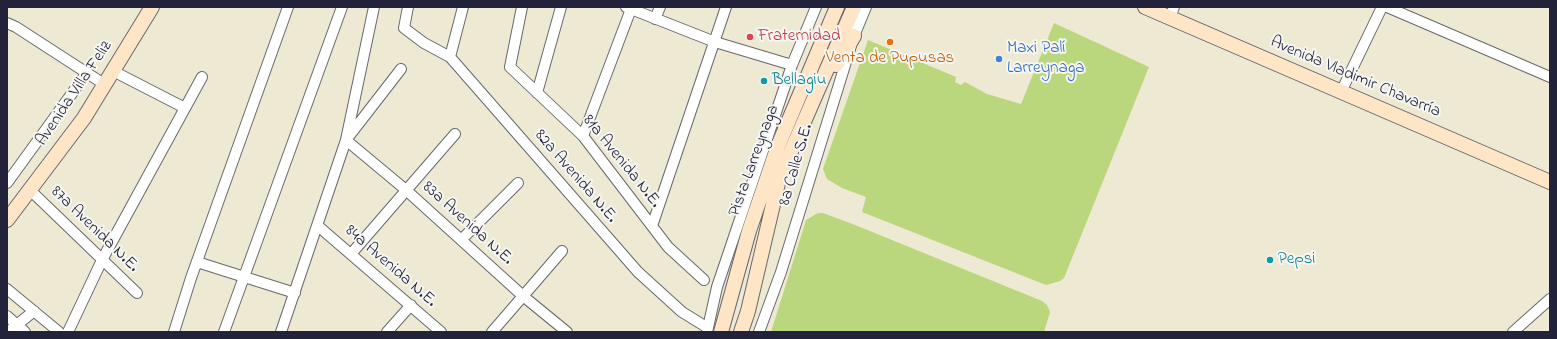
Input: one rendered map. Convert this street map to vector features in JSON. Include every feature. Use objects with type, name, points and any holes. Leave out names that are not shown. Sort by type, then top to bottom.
[{"type":"main road","name":"Avenida Villa Feliz","points":[[7,220],[84,118],[152,7]]},
{"type":"main road","name":"Pista Larreynaga","points":[[712,331],[749,231],[778,146],[837,7]]},
{"type":"main road","name":"Pista Larreynaga","points":[[741,332],[748,311],[777,186],[787,157],[812,104],[854,7]]},
{"type":"main road","name":"Avenida Vladimir Chavarría","points":[[1145,7],[1172,12],[1341,92],[1550,182]]},
{"type":"main road","points":[[812,104],[854,36]]},
{"type":"main road","name":"Avenida Villa Feliz","points":[[7,210],[26,195]]},
{"type":"street","points":[[174,332],[197,262],[288,7]]},
{"type":"street","points":[[224,332],[342,7]]},
{"type":"street","points":[[281,332],[346,140],[374,7]]},
{"type":"street","name":"82a Avenida N.E.","points":[[408,7],[404,28],[424,43],[450,57],[638,272],[682,312],[712,331]]},
{"type":"street","points":[[450,57],[463,7]]},
{"type":"street","name":"81a Avenida N.E.","points":[[522,7],[510,67],[583,136],[668,247],[704,280]]},
{"type":"street","points":[[537,93],[561,7]]},
{"type":"street","points":[[655,19],[660,7]]},
{"type":"street","points":[[652,226],[726,7]]},
{"type":"street","points":[[712,331],[717,287],[792,66],[816,7]]},
{"type":"street","name":"8a Calle S.E.","points":[[759,332],[783,264],[854,36],[866,7]]},
{"type":"street","points":[[1341,92],[1382,7]]},
{"type":"street","points":[[1388,7],[1550,77]]},
{"type":"street","points":[[583,136],[628,8],[715,42],[792,66]]},
{"type":"street","points":[[7,23],[16,27],[86,74],[104,84]]},
{"type":"street","points":[[346,140],[401,69]]},
{"type":"street","points":[[113,70],[185,108]]},
{"type":"street","points":[[7,184],[86,74]]},
{"type":"street","points":[[68,332],[102,260],[202,77]]},
{"type":"street","points":[[351,254],[455,134]]},
{"type":"street","name":"83a Avenida N.E.","points":[[346,140],[406,190],[523,296],[567,332]]},
{"type":"street","points":[[461,240],[518,183]]},
{"type":"street","name":"87a Avenida N.E.","points":[[26,195],[102,260],[137,293]]},
{"type":"street","name":"84a Avenida N.E.","points":[[318,226],[441,332]]},
{"type":"street","points":[[492,332],[562,251]]},
{"type":"street","points":[[197,262],[294,293]]},
{"type":"street","points":[[7,289],[59,332]]},
{"type":"street","points":[[1513,332],[1550,298]]},
{"type":"street","points":[[387,332],[410,305]]},
{"type":"street","points":[[8,332],[34,311]]},
{"type":"street","points":[[7,316],[25,332]]},
{"type":"green space","points":[[1054,23],[1149,67],[1064,278],[1060,281],[1046,285],[862,212],[866,197],[842,188],[827,179],[823,169],[868,40],[956,77],[955,82],[961,85],[965,82],[987,94],[1021,104]]},
{"type":"green space","points":[[818,213],[823,213],[855,225],[1042,301],[1047,305],[1050,312],[1044,332],[771,332],[806,220]]},
{"type":"place","name":"Fraternidad","points":[[750,37]]},
{"type":"place","name":"Venta de Pupusas","points":[[890,42]]},
{"type":"place","name":"Maxi Palí Larreynaga","points":[[999,59]]},
{"type":"place","name":"Bellagiu","points":[[764,81]]},
{"type":"place","name":"Pepsi","points":[[1270,260]]}]
